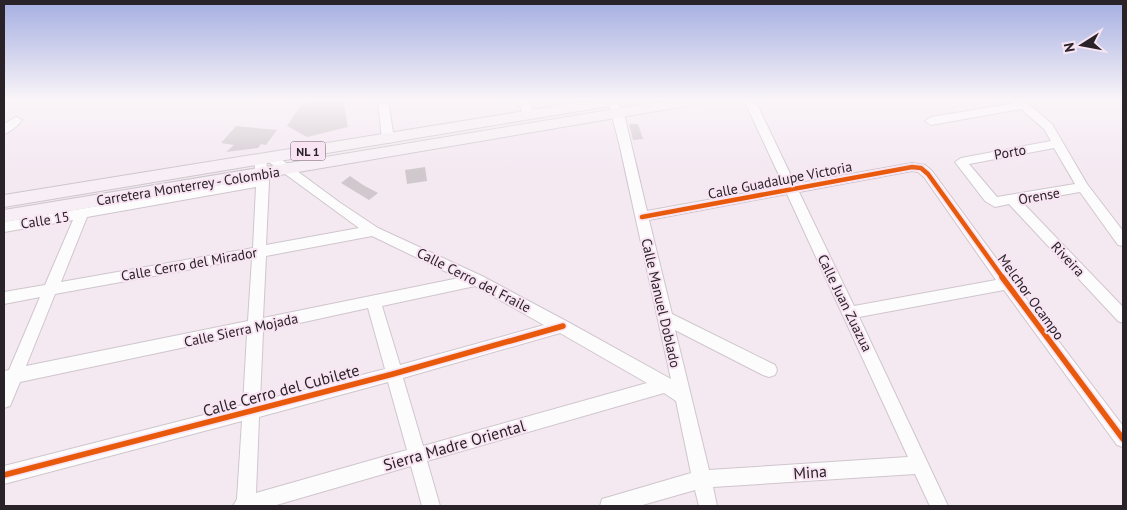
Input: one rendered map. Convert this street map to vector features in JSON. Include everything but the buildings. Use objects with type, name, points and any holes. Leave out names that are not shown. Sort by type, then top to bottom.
[{"type":"main road","name":"Carretera Monterrey - Colombia","points":[[4,216],[264,168],[388,139],[481,124]]},
{"type":"main road","name":"Carretera Monterrey - Colombia","points":[[4,201],[264,168],[286,170],[521,124]]},
{"type":"street","points":[[386,124],[388,139]]},
{"type":"street","name":"Calle Manuel Doblado","points":[[621,124],[700,479],[708,506]]},
{"type":"street","name":"Calle Juan Zuazua","points":[[760,124],[939,506]]},
{"type":"street","points":[[1044,124],[1083,188],[1123,241]]},
{"type":"street","name":"Porto","points":[[995,202],[989,198],[961,162],[1056,144]]},
{"type":"street","name":"Calle Guadalupe Victoria","points":[[642,217],[912,167],[922,168]]},
{"type":"street","points":[[245,506],[252,410],[264,168]]},
{"type":"street","name":"Calle 15","points":[[4,226],[82,214],[264,168]]},
{"type":"street","name":"Melchor Ocampo","points":[[922,168],[1123,439]]},
{"type":"street","name":"Calle Cerro del Fraile","points":[[286,170],[374,231],[477,280],[563,326],[682,396]]},
{"type":"street","name":"Orense","points":[[995,202],[1083,188]]},
{"type":"street","name":"Riveira","points":[[1013,200],[1123,317]]},
{"type":"street","points":[[4,401],[8,377],[82,214]]},
{"type":"street","name":"Calle Cerro del Mirador","points":[[4,298],[374,231]]},
{"type":"street","name":"Calle Sierra Mojada","points":[[8,377],[477,280]]},
{"type":"street","points":[[849,313],[1007,284]]},
{"type":"street","points":[[374,302],[431,506]]},
{"type":"street","points":[[665,318],[769,370]]},
{"type":"street","name":"Calle Cerro del Cubilete","points":[[4,475],[394,374],[563,326]]},
{"type":"street","name":"Sierra Madre Oriental","points":[[245,506],[417,455],[666,385]]},
{"type":"street","name":"Mina","points":[[609,506],[700,479],[920,465]]},
{"type":"cycle path","points":[[642,217],[912,167],[921,168],[928,174],[1007,284],[1123,439]]},
{"type":"cycle path","points":[[4,475],[393,374],[563,326]]}]
